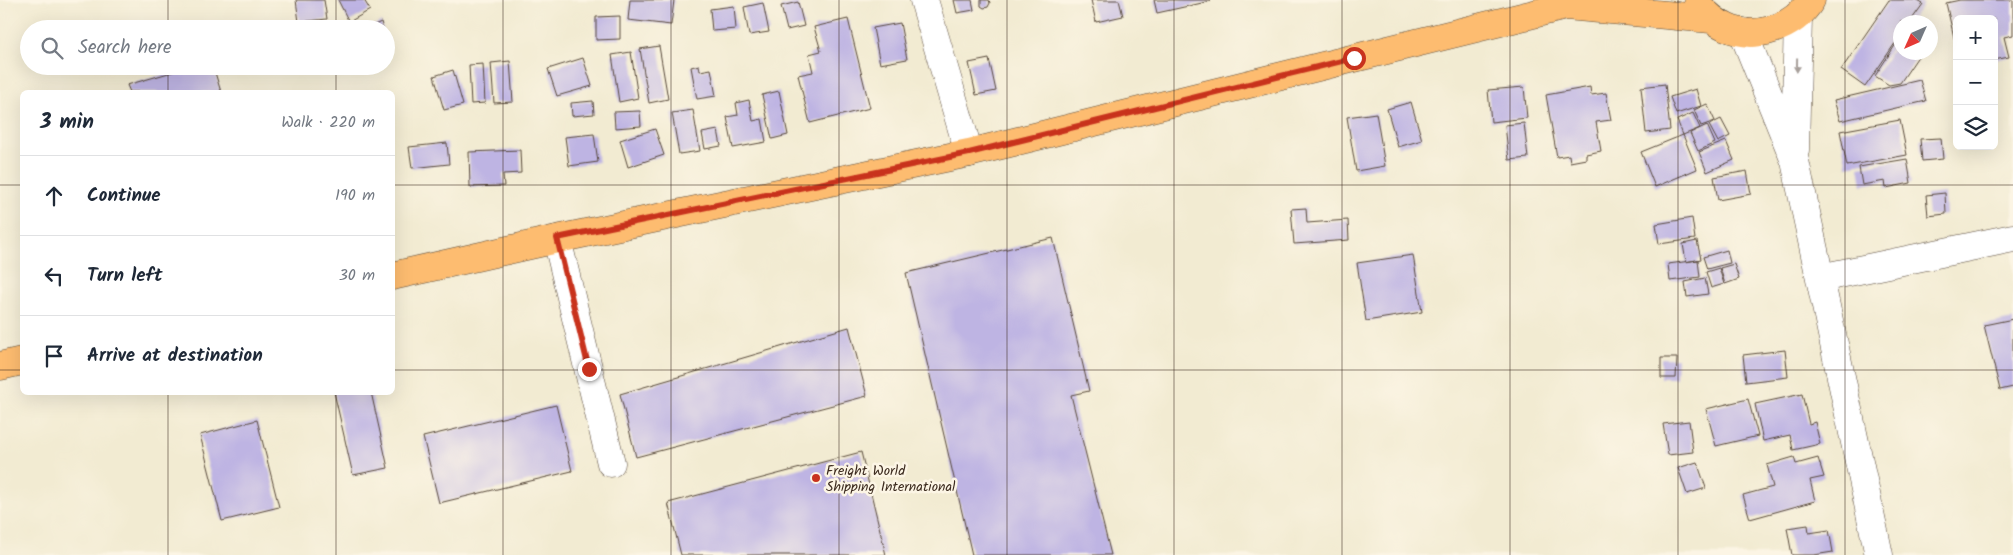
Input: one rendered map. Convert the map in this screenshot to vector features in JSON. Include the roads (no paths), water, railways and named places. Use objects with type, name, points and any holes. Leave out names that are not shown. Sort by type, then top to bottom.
[{"type":"main road","points":[[395,275],[557,238],[969,153],[1572,3],[1703,9],[1727,27],[1743,32],[1772,30],[1786,24],[1805,8]]},
{"type":"main road","points":[[0,366],[20,361]]},
{"type":"street","points":[[924,0],[969,153]]},
{"type":"street","points":[[1795,161],[1805,8]]},
{"type":"street","points":[[1743,32],[1795,161],[1879,555]]},
{"type":"street","points":[[557,238],[611,462]]},
{"type":"street","points":[[1820,278],[2013,238]]},
{"type":"place","name":"Freight World Shipping International","points":[[816,478]]}]
